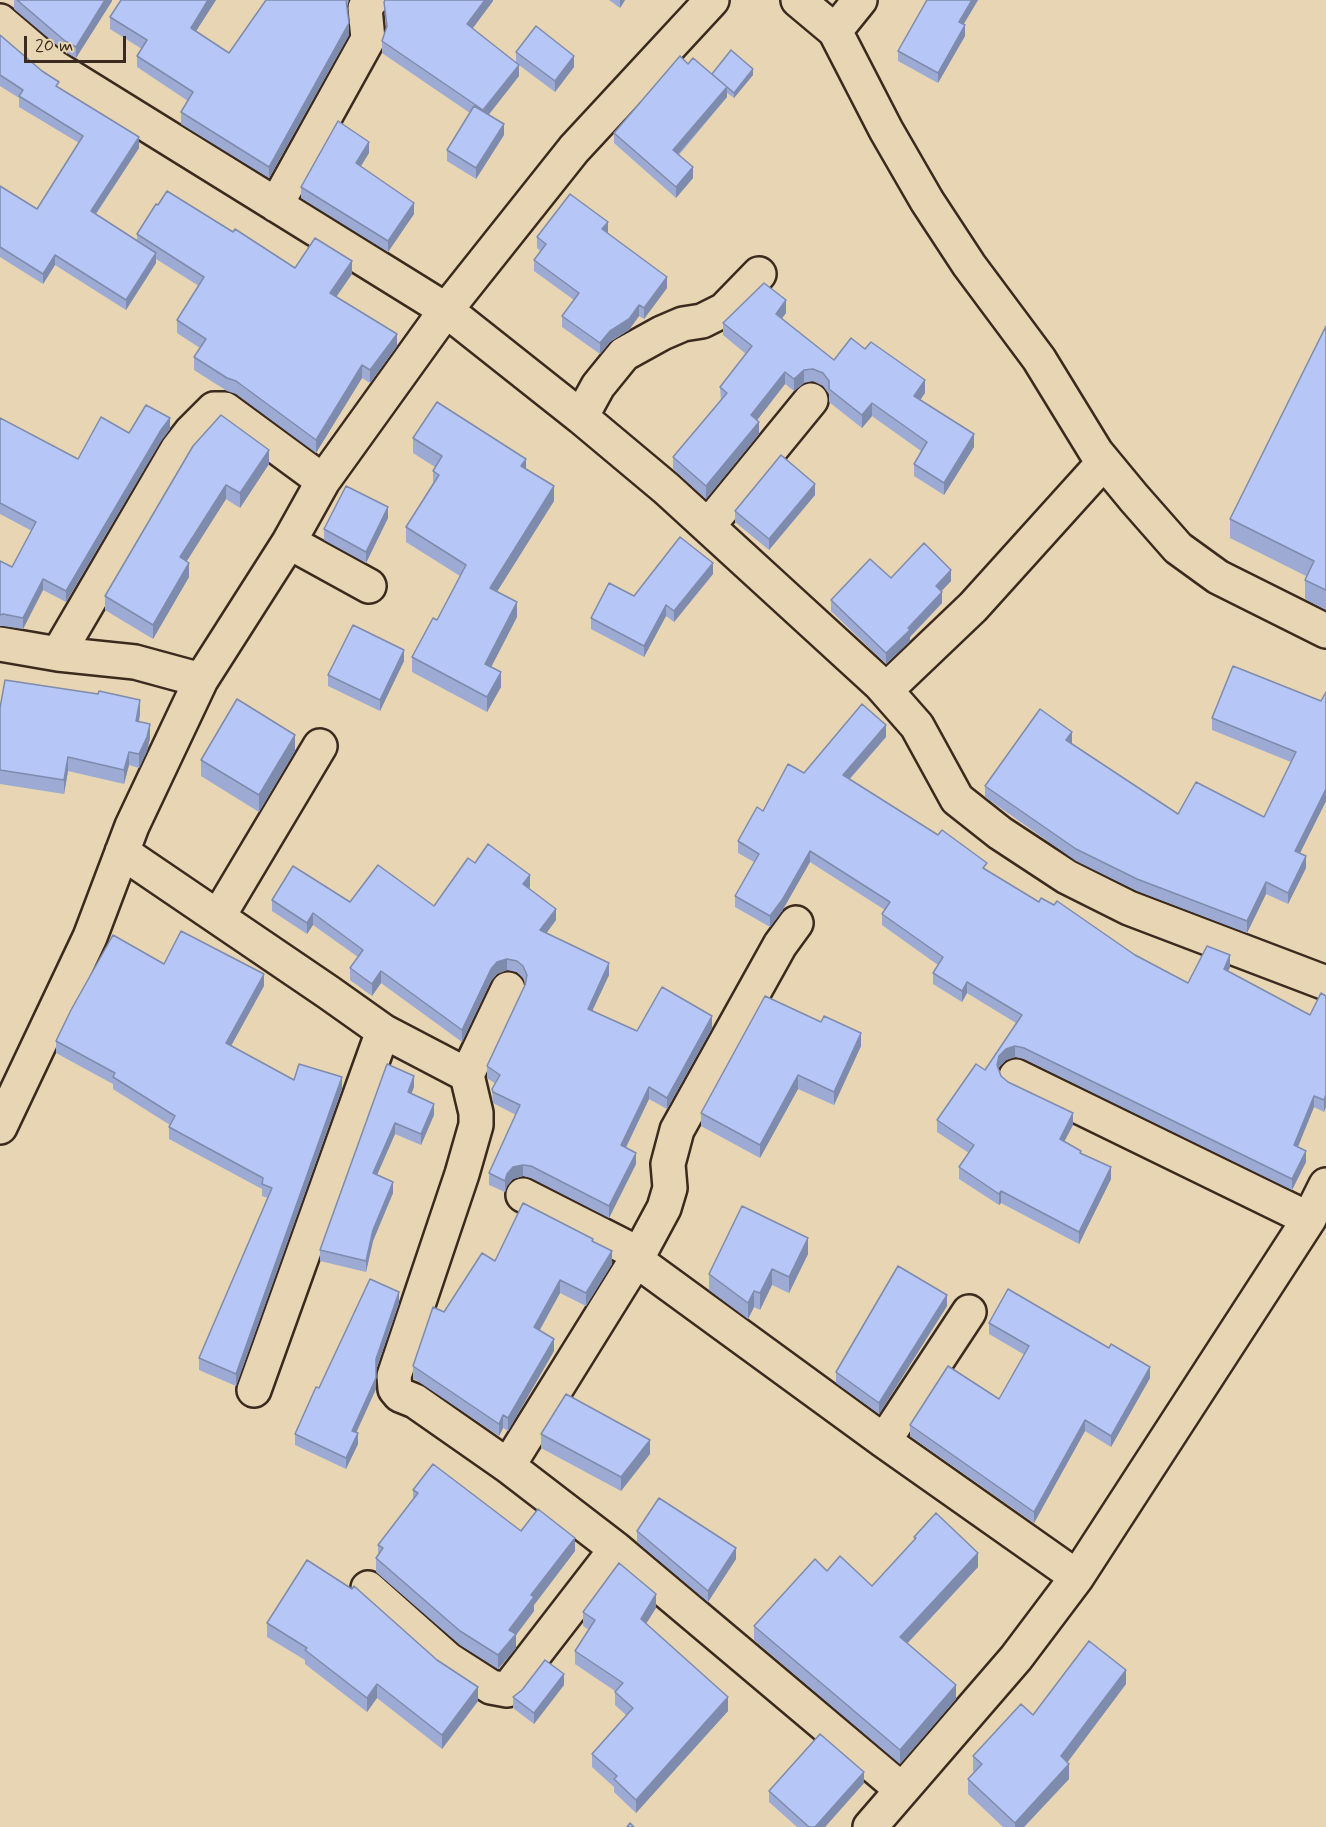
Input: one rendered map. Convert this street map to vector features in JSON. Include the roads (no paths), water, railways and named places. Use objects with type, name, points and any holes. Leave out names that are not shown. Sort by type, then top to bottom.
[{"type":"street","points":[[276,205],[368,39],[365,8],[370,0]]},
{"type":"street","points":[[0,1127],[90,937],[132,826],[201,680],[289,542],[323,481],[446,310],[574,148],[712,0]]},
{"type":"street","points":[[798,0],[835,31],[927,201],[969,266],[1039,359],[1104,462],[1178,548],[1218,577],[1326,631]]},
{"type":"street","points":[[835,31],[860,0]]},
{"type":"street","points":[[0,21],[54,67],[446,310],[580,417],[708,526],[886,690],[917,726],[957,799],[1000,834],[1067,877],[1129,908],[1326,983]]},
{"type":"street","points":[[580,417],[598,386],[624,354],[662,333],[683,324],[702,321],[724,309],[759,274]]},
{"type":"street","points":[[708,526],[810,400]]},
{"type":"street","points":[[58,654],[177,450],[214,409],[225,409],[323,481]]},
{"type":"street","points":[[886,690],[973,607],[1104,462]]},
{"type":"street","points":[[289,542],[369,586]]},
{"type":"street","points":[[0,644],[58,654],[135,662],[201,680]]},
{"type":"street","points":[[218,917],[320,746]]},
{"type":"street","points":[[122,852],[383,1031],[466,1075]]},
{"type":"street","points":[[508,1466],[637,1257],[664,1208],[670,1188],[668,1164],[677,1130],[780,945],[796,923]]},
{"type":"street","points":[[508,989],[466,1075],[476,1113],[476,1125],[462,1174],[394,1376],[395,1389],[400,1395],[415,1401],[508,1466],[616,1550],[900,1789]]},
{"type":"street","points":[[254,1390],[383,1031]]},
{"type":"street","points":[[1016,1077],[1309,1220]]},
{"type":"street","points":[[870,1827],[900,1789],[1016,1658],[1077,1577],[1309,1220],[1326,1185]]},
{"type":"street","points":[[523,1195],[637,1257],[884,1441],[1077,1577]]},
{"type":"street","points":[[884,1441],[969,1312]]},
{"type":"street","points":[[368,1588],[449,1660],[490,1687],[507,1690],[616,1550]]}]
